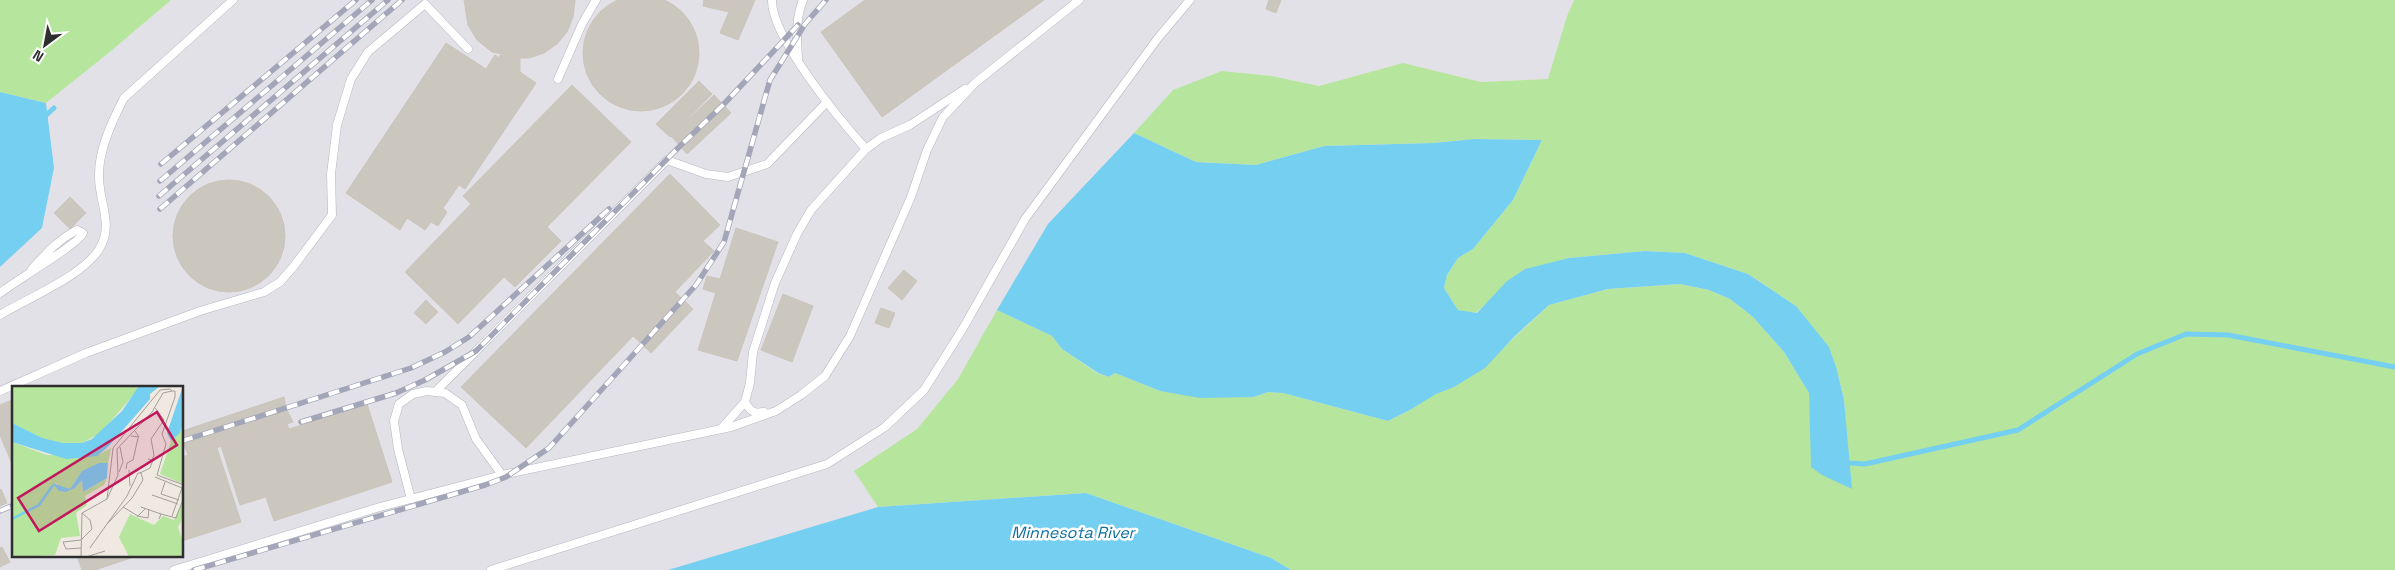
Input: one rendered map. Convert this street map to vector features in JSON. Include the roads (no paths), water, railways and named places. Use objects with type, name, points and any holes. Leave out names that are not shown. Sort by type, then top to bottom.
[{"type":"lane","points":[[0,315],[67,277],[98,251],[107,226],[98,177],[100,158],[124,98],[233,0]]},
{"type":"lane","points":[[418,8],[424,0]]},
{"type":"lane","points":[[558,79],[582,24],[596,0]]},
{"type":"lane","points":[[772,0],[772,11],[784,40],[790,46],[798,62],[827,102],[866,150]]},
{"type":"lane","points":[[798,62],[796,26],[803,0]]},
{"type":"lane","points":[[721,430],[745,402],[750,383],[753,352],[775,283],[797,234],[811,210],[866,150],[881,138],[910,125],[975,83],[1079,0]]},
{"type":"lane","points":[[491,570],[827,464],[885,427],[924,390],[962,330],[1025,219],[1158,38],[1190,0]]},
{"type":"lane","points":[[0,391],[86,353],[200,311],[264,292],[280,282],[332,215],[331,174],[337,125],[351,79],[368,52],[425,4],[468,49]]},
{"type":"lane","points":[[174,570],[411,499],[502,475],[721,430],[776,411],[825,376],[850,336],[911,197],[928,150],[943,117],[975,83]]},
{"type":"lane","points":[[435,392],[667,160],[706,174],[728,178],[767,164],[827,102]]},
{"type":"lane","points":[[0,293],[32,269],[69,247],[83,233],[77,230],[63,238],[48,250],[32,269]]},
{"type":"lane","points":[[411,499],[398,449],[394,421],[399,404],[413,394],[427,391],[445,394],[462,405],[476,439],[502,475]]},
{"type":"lane","points":[[745,402],[749,410],[757,413],[776,411]]},
{"type":"water","points":[[0,92],[46,103],[54,168],[42,228],[0,267]]},
{"type":"water","points":[[1134,133],[1196,162],[1256,165],[1324,146],[1433,143],[1474,139],[1542,140],[1513,200],[1473,249],[1458,258],[1447,275],[1444,288],[1458,310],[1477,313],[1507,281],[1525,269],[1569,258],[1645,251],[1685,253],[1748,274],[1796,306],[1829,347],[1844,400],[1852,489],[1822,475],[1811,467],[1809,393],[1784,352],[1753,317],[1730,299],[1709,290],[1680,284],[1608,289],[1549,305],[1514,337],[1485,368],[1454,387],[1436,394],[1388,421],[1283,393],[1268,392],[1254,397],[1200,398],[1160,391],[1115,373],[1109,377],[1098,373],[1062,349],[1052,336],[997,310],[1048,224]]},
{"type":"water","name":"Minnesota River","points":[[1086,493],[1271,558],[1291,570],[668,570],[878,507]]},
{"type":"waterway","points":[[43,118],[54,108]]},
{"type":"waterway","points":[[1849,463],[1865,464],[2018,430],[2137,354],[2186,334],[2228,335],[2395,367]]},
{"type":"railway","points":[[161,164],[356,0]]},
{"type":"railway","points":[[160,181],[372,0]]},
{"type":"railway","points":[[159,196],[388,0]]},
{"type":"railway","points":[[160,209],[402,0]]},
{"type":"railway","points":[[194,570],[485,485],[506,477],[549,448],[696,285],[724,242],[770,80],[805,24],[826,0]]},
{"type":"railway","points":[[301,422],[396,393],[425,380],[476,351],[723,105],[798,25]]},
{"type":"railway","points":[[184,440],[411,368],[445,352],[469,337],[609,209]]},
{"type":"railway","points":[[0,511],[12,506]]}]
